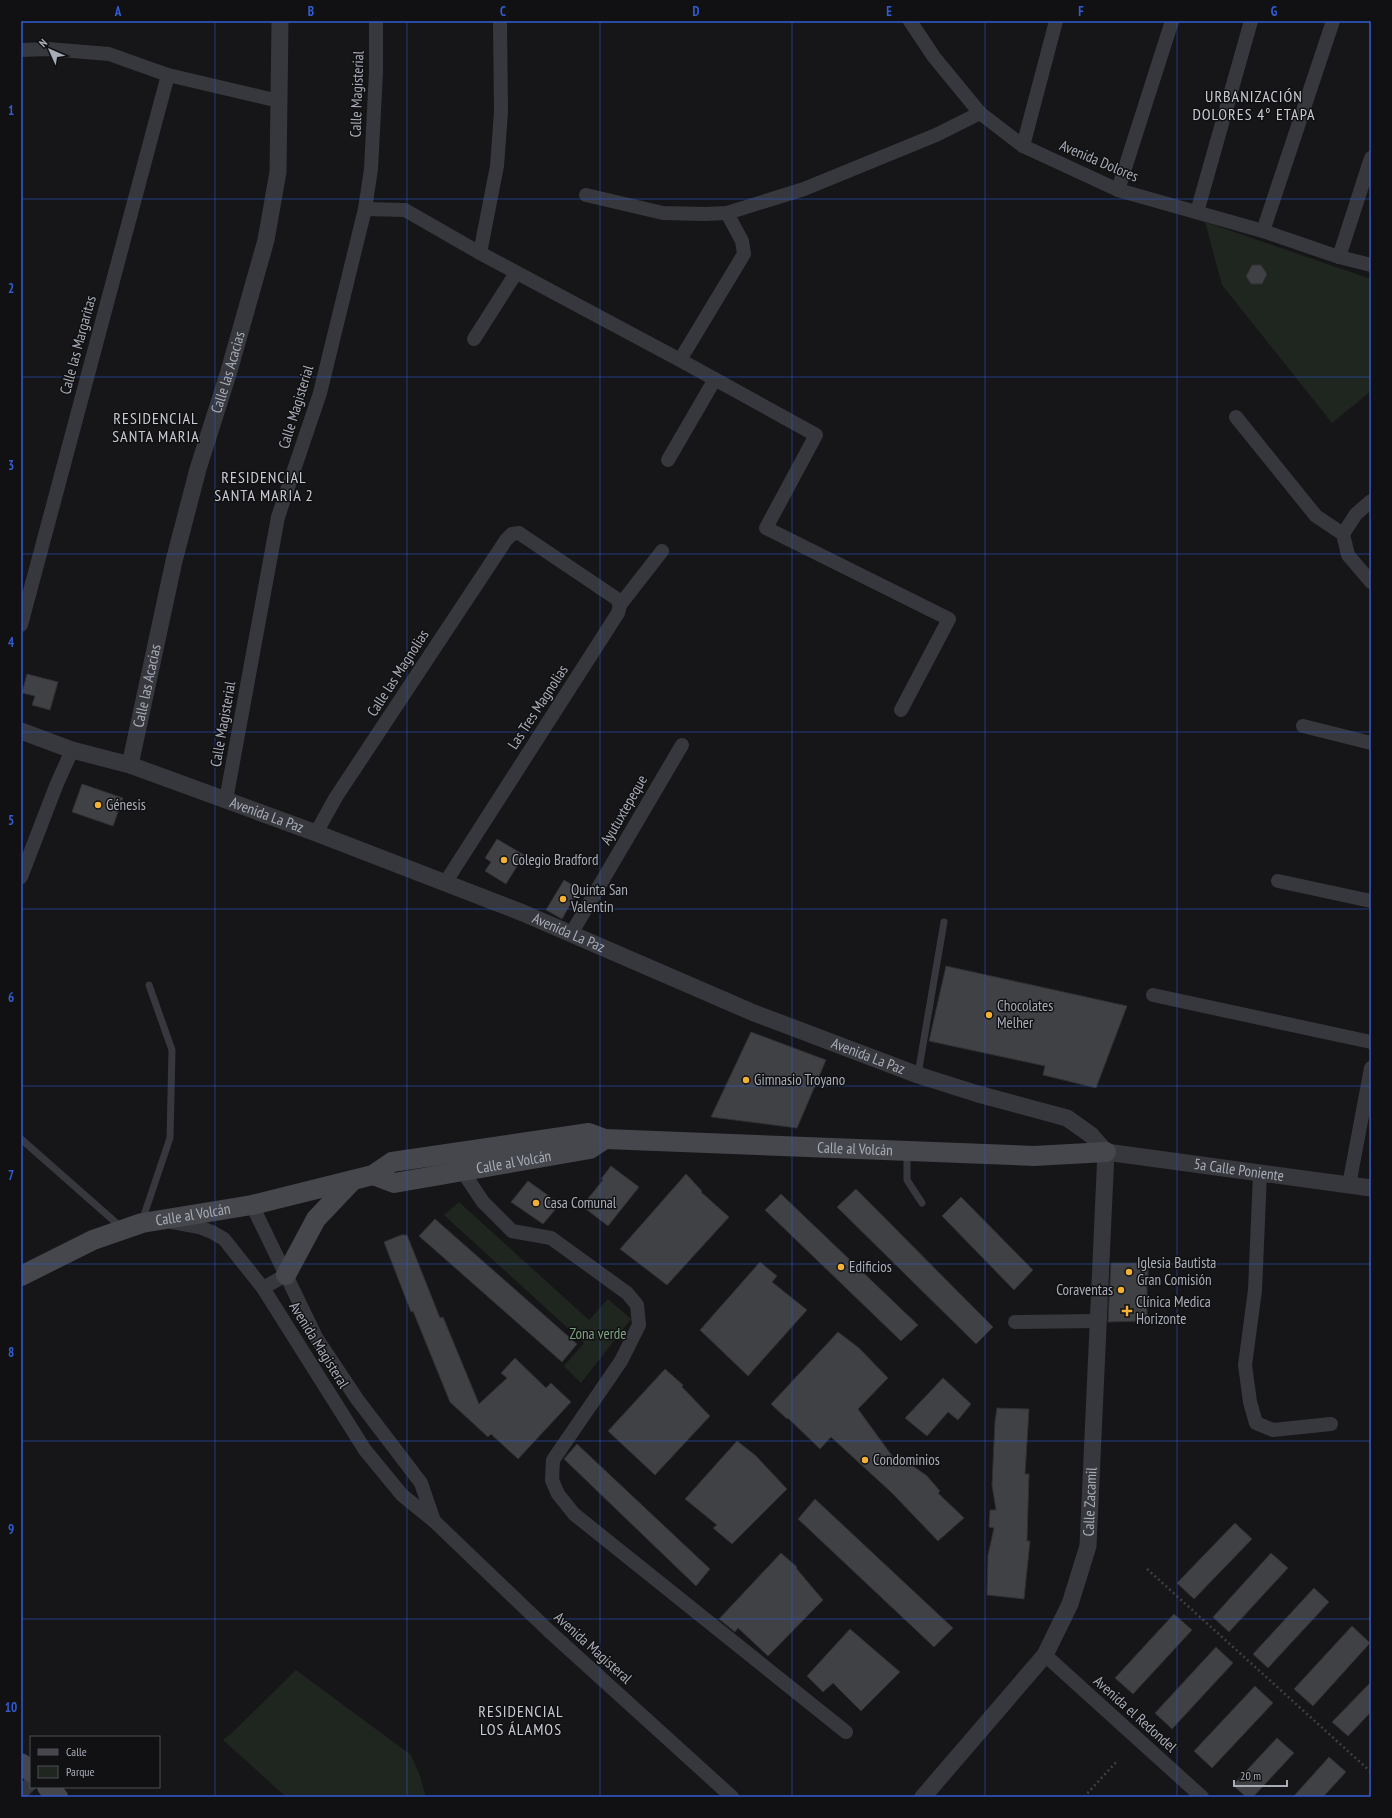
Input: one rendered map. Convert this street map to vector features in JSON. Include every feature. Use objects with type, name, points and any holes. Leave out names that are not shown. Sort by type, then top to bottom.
[{"type":"main road","name":"Calle al Volcán","points":[[21,1276],[93,1240],[140,1224],[252,1204],[353,1180],[373,1175],[392,1162],[588,1133],[605,1139],[907,1152],[1034,1156],[1106,1152]]},
{"type":"main road","name":"Calle al Volcán","points":[[373,1175],[394,1183],[590,1149],[605,1139]]},
{"type":"main road","points":[[286,1275],[316,1219],[353,1180]]},
{"type":"main road","points":[[21,1763],[30,1771]]},
{"type":"main road","points":[[48,1788],[58,1797]]},
{"type":"street","name":"Calle las Acacias","points":[[130,765],[174,561],[196,477],[229,371],[266,240],[278,172],[280,21]]},
{"type":"street","name":"Calle Magisterial","points":[[226,800],[278,517],[320,393],[365,208],[371,169],[373,139],[376,72],[376,21]]},
{"type":"street","points":[[480,253],[497,166],[501,112],[500,21]]},
{"type":"street","name":"Avenida Dolores","points":[[910,21],[934,57],[980,113],[1023,146],[1118,190],[1263,231],[1339,257],[1371,265]]},
{"type":"street","points":[[1023,146],[1056,21]]},
{"type":"street","points":[[1118,190],[1172,21]]},
{"type":"street","points":[[1197,212],[1251,21]]},
{"type":"street","points":[[1263,231],[1333,21]]},
{"type":"street","points":[[21,50],[48,49],[109,54],[168,75],[279,101]]},
{"type":"street","name":"Calle las Margaritas","points":[[21,625],[168,75]]},
{"type":"street","points":[[586,195],[663,213],[727,213],[804,189],[936,135],[980,113]]},
{"type":"street","points":[[1339,257],[1371,158]]},
{"type":"street","points":[[365,208],[405,210],[516,273],[680,360],[816,435],[766,528],[949,620],[901,710]]},
{"type":"street","points":[[680,360],[744,254],[742,241],[727,213]]},
{"type":"street","points":[[474,339],[516,273]]},
{"type":"street","points":[[668,460],[715,379]]},
{"type":"street","points":[[1236,417],[1316,516],[1343,534],[1348,554],[1371,582]]},
{"type":"street","points":[[1343,534],[1356,514],[1371,501]]},
{"type":"street","name":"Calle las Magnolias","points":[[316,833],[340,790],[506,540],[512,534],[519,533],[617,599],[620,605]]},
{"type":"street","name":"Las Tres Magnolias","points":[[445,883],[618,613],[620,605],[662,551]]},
{"type":"street","points":[[1303,726],[1371,743]]},
{"type":"street","name":"Avenida La Paz","points":[[21,731],[72,750],[130,765],[316,833],[571,934],[754,1013],[918,1075],[978,1094],[1067,1118],[1091,1135],[1106,1152]]},
{"type":"street","name":"Ayutuxtepeque","points":[[571,934],[682,746]]},
{"type":"street","points":[[21,877],[56,786],[72,750]]},
{"type":"street","points":[[1278,881],[1371,901]]},
{"type":"street","points":[[1153,995],[1371,1042]]},
{"type":"street","points":[[1350,1185],[1371,1068]]},
{"type":"street","name":"5a Calle Poniente","points":[[1106,1152],[1371,1188]]},
{"type":"street","name":"Calle Zacamil","points":[[923,1797],[1046,1655],[1070,1604],[1088,1546],[1106,1152]]},
{"type":"street","points":[[463,1172],[483,1202],[512,1231],[551,1238],[627,1293],[637,1305],[639,1325],[621,1360],[553,1460],[552,1480],[558,1494],[574,1514],[846,1732]]},
{"type":"street","points":[[1260,1174],[1255,1290],[1245,1365],[1250,1402],[1256,1423],[1273,1430],[1332,1424]]},
{"type":"street","name":"Avenida Magisteral","points":[[252,1204],[317,1339],[357,1399],[421,1483],[434,1521]]},
{"type":"street","name":"Avenida Magisteral","points":[[140,1224],[199,1227],[212,1232],[224,1240],[263,1288],[365,1450],[402,1495],[434,1521],[549,1631],[732,1797]]},
{"type":"street","points":[[263,1288],[286,1275]]},
{"type":"street","points":[[1015,1322],[1098,1321]]},
{"type":"street","name":"Avenida el Redondel","points":[[1046,1655],[1202,1797]]},
{"type":"street","points":[[21,1793],[30,1784]]},
{"type":"lane","points":[[918,1075],[944,922]]},
{"type":"lane","points":[[21,1139],[140,1224],[170,1138],[172,1050],[149,985]]},
{"type":"lane","points":[[907,1152],[907,1180],[922,1203]]},
{"type":"path","points":[[1147,1569],[1371,1772]]},
{"type":"path","points":[[1084,1797],[1118,1760]]},
{"type":"green space","points":[[1205,222],[1371,279],[1371,391],[1332,423],[1222,285]]},
{"type":"green space","name":"Zona verde","points":[[459,1202],[589,1320],[608,1299],[631,1319],[581,1383],[564,1366],[584,1343],[444,1215]]},
{"type":"green space","points":[[296,1670],[411,1755],[420,1776],[426,1797],[286,1797],[223,1740]]},
{"type":"building","points":[[1252,265],[1261,265],[1267,274],[1262,284],[1251,284],[1246,276]]},
{"type":"building","points":[[27,674],[58,682],[50,710],[32,705],[35,696],[22,693]]},
{"type":"building","name":"Génesis","points":[[82,784],[123,798],[113,826],[72,812]]},
{"type":"building","name":"Colegio Bradford","points":[[497,839],[524,855],[506,884],[485,871],[491,862],[485,858]]},
{"type":"building","name":"Quinta San Valentin","points":[[564,880],[579,889],[562,919],[546,910]]},
{"type":"building","points":[[946,966],[1127,1006],[1096,1088],[1043,1075],[1045,1066],[929,1041]]},
{"type":"building","points":[[751,1032],[826,1060],[797,1128],[711,1117]]},
{"type":"building","points":[[611,1166],[639,1187],[608,1226],[582,1206],[603,1180],[601,1179]]},
{"type":"building","points":[[686,1174],[702,1191],[701,1192],[729,1217],[667,1285],[620,1249]]},
{"type":"building","name":"Casa Comunal","points":[[528,1181],[560,1204],[543,1224],[511,1202]]},
{"type":"building","points":[[856,1189],[993,1327],[976,1344],[837,1207]]},
{"type":"building","name":"Edificios","points":[[781,1194],[918,1325],[901,1341],[765,1210]]},
{"type":"building","points":[[961,1197],[1033,1270],[1014,1290],[942,1216]]},
{"type":"building","points":[[435,1219],[577,1344],[562,1362],[419,1236]]},
{"type":"building","points":[[401,1235],[407,1235],[440,1318],[443,1317],[479,1404],[507,1378],[501,1373],[515,1358],[546,1388],[551,1383],[571,1402],[518,1459],[491,1434],[488,1437],[450,1402],[413,1311],[411,1312],[384,1242]]},
{"type":"building","points":[[760,1262],[777,1276],[772,1282],[807,1310],[748,1376],[700,1330]]},
{"type":"building","points":[[1111,1263],[1148,1263],[1147,1321],[1108,1322]]},
{"type":"building","points":[[838,1332],[859,1348],[888,1378],[858,1409],[895,1460],[899,1456],[927,1476],[940,1491],[938,1493],[964,1518],[938,1541],[891,1492],[831,1437],[820,1449],[771,1404]]},
{"type":"building","points":[[665,1369],[683,1385],[682,1387],[710,1416],[655,1475],[608,1431]]},
{"type":"building","points":[[943,1378],[971,1404],[958,1420],[948,1412],[927,1436],[905,1418]]},
{"type":"building","points":[[997,1408],[1029,1409],[1025,1474],[1029,1474],[1027,1541],[1030,1541],[1024,1599],[987,1595],[988,1555],[994,1528],[989,1527],[990,1510],[996,1510],[992,1485]]},
{"type":"building","points":[[737,1441],[755,1455],[787,1489],[732,1544],[713,1528],[717,1525],[685,1499]]},
{"type":"building","points":[[577,1444],[710,1569],[696,1586],[564,1459]]},
{"type":"building","points":[[815,1499],[953,1628],[934,1647],[798,1519]]},
{"type":"building","points":[[1235,1523],[1252,1539],[1194,1599],[1177,1583]]},
{"type":"building","points":[[781,1553],[797,1567],[796,1568],[823,1600],[768,1656],[738,1628],[735,1632],[719,1619]]},
{"type":"building","points":[[1271,1553],[1288,1568],[1229,1632],[1213,1617]]},
{"type":"building","points":[[1314,1588],[1329,1602],[1268,1668],[1253,1654]]},
{"type":"building","points":[[1174,1614],[1192,1630],[1133,1694],[1115,1678]]},
{"type":"building","points":[[1352,1626],[1370,1643],[1313,1706],[1294,1689]]},
{"type":"building","points":[[850,1629],[900,1672],[861,1711],[833,1683],[823,1692],[807,1676]]},
{"type":"building","points":[[1216,1647],[1233,1663],[1172,1729],[1155,1713]]},
{"type":"building","points":[[1371,1682],[1371,1712],[1348,1736],[1332,1722]]},
{"type":"building","points":[[1255,1686],[1273,1703],[1212,1768],[1194,1751]]},
{"type":"building","points":[[1277,1738],[1294,1753],[1253,1797],[1246,1797],[1233,1785]]},
{"type":"building","points":[[1329,1757],[1346,1772],[1323,1797],[1293,1797]]},
{"type":"place","name":"Génesis","points":[[98,805]]},
{"type":"place","name":"Colegio Bradford","points":[[504,860]]},
{"type":"place","name":"Quinta San Valentin","points":[[563,899]]},
{"type":"place","name":"Chocolates Melher","points":[[989,1015]]},
{"type":"place","name":"Gimnasio Troyano","points":[[746,1080]]},
{"type":"place","name":"Casa Comunal","points":[[536,1203]]},
{"type":"place","name":"Edificios","points":[[841,1267]]},
{"type":"place","name":"Iglesia Bautista Gran Comisión","points":[[1129,1272]]},
{"type":"place","name":"Coraventas","points":[[1121,1290]]},
{"type":"place","name":"Clínica Medica Horizonte","points":[[1127,1311]]},
{"type":"place","name":"Condominios","points":[[865,1460]]},
{"type":"district","name":"URBANIZACIÓN DOLORES 4° ETAPA","points":[[1254,105]]},
{"type":"district","name":"RESIDENCIAL SANTA MARIA","points":[[156,427]]},
{"type":"district","name":"RESIDENCIAL SANTA MARIA 2","points":[[264,486]]},
{"type":"district","name":"RESIDENCIAL LOS ÁLAMOS","points":[[521,1720]]}]
